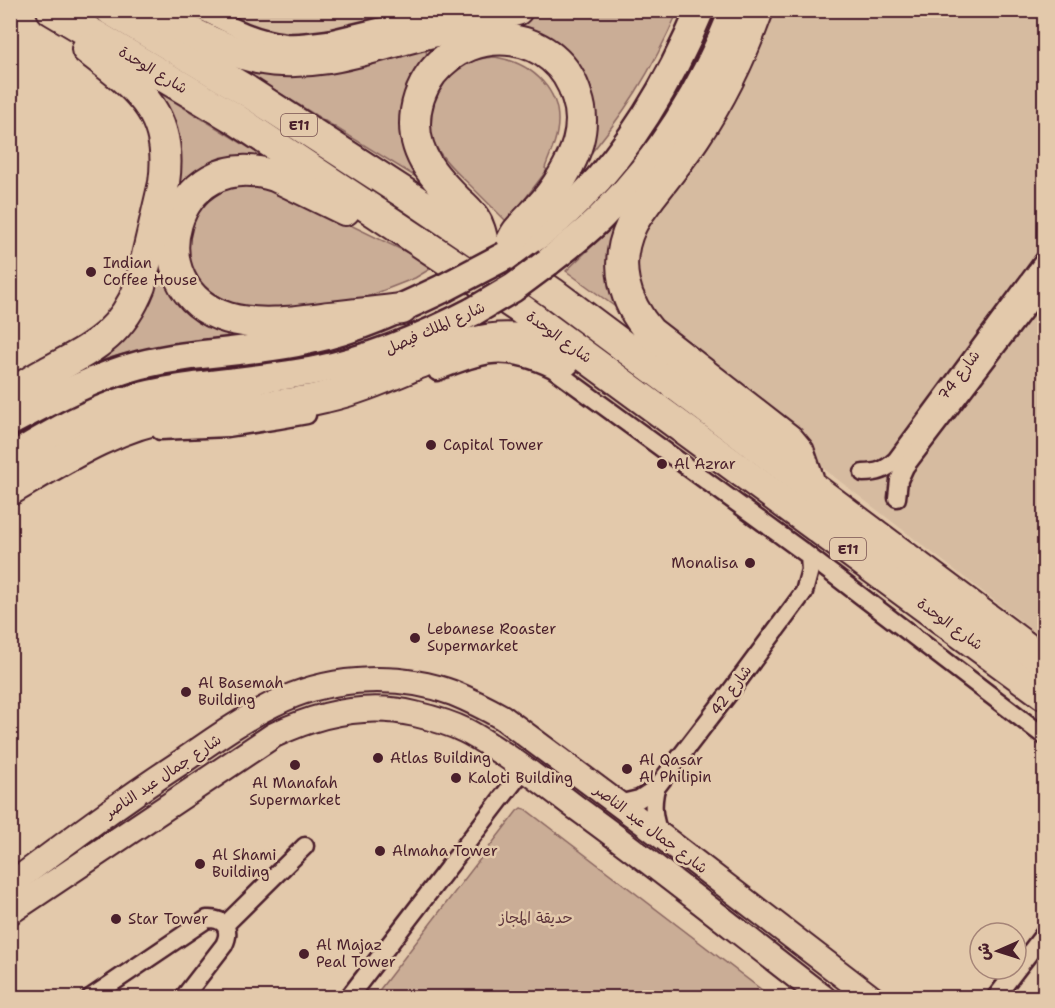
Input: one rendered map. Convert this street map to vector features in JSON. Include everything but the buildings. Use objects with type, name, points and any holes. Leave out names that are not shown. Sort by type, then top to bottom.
[{"type":"highway","points":[[10,395],[105,338],[117,327],[134,301],[140,286],[164,183],[166,155],[160,127],[147,101],[138,90],[37,10]]},
{"type":"highway","name":"شارع الوحدة","points":[[52,10],[234,118],[518,307],[1044,694]]},
{"type":"highway","name":"شارع الوحدة","points":[[111,10],[247,91],[494,251],[1044,661]]},
{"type":"highway","points":[[148,10],[225,48],[240,53],[272,60],[304,62],[336,57],[517,10]]},
{"type":"highway","points":[[758,10],[741,52],[711,111],[694,139],[630,228],[622,259],[622,275],[631,306],[639,320],[650,332],[789,440],[799,452],[811,487]]},
{"type":"highway","points":[[494,39],[512,40],[535,47],[555,60],[570,79],[579,103],[581,128],[577,146],[569,164],[552,193],[518,231],[494,251],[480,231],[474,216],[439,181],[424,161],[416,139],[415,113],[422,88],[445,59],[465,46],[494,39]]},
{"type":"highway","points":[[391,222],[345,210],[262,172],[237,171],[212,179],[201,186],[184,205],[175,228],[174,252],[176,265],[186,287],[204,306],[228,318],[254,322],[291,321],[402,309]]},
{"type":"highway","points":[[12,482],[108,436],[152,420],[197,412],[279,405],[324,398],[368,385],[466,344],[488,340],[520,339],[532,342],[546,348],[624,399],[641,405],[651,404]]},
{"type":"main road","name":"شارع الملك فيصل","points":[[10,422],[76,387],[119,371],[185,356],[306,341],[371,322],[444,288],[494,251],[541,234],[590,188],[620,154],[646,117],[667,81],[700,10]]},
{"type":"main road","name":"شارع الملك فيصل","points":[[12,482],[78,419],[122,402],[166,390],[317,370],[385,351],[418,339],[474,311],[513,288],[575,241],[631,186],[656,154],[700,85],[734,10]]},
{"type":"street","points":[[199,10],[246,33],[266,39],[307,42],[449,10]]},
{"type":"street","name":"شارع 74","points":[[863,472],[879,472],[896,460],[1044,260]]},
{"type":"street","name":"شارع 74","points":[[897,498],[899,480],[905,466],[1044,285]]},
{"type":"street","points":[[10,378],[42,359],[79,354]]},
{"type":"street","points":[[108,436],[178,429],[228,428],[291,418],[370,397],[470,359],[491,355],[512,355],[533,360],[553,369],[809,555],[1044,736]]},
{"type":"street","name":"شارع 42","points":[[618,804],[639,799],[656,788],[730,692],[804,592],[810,570],[809,555]]},
{"type":"street","name":"شارع 42","points":[[804,592],[824,581],[839,578]]},
{"type":"street","name":"شارع جمال عبد الناصر","points":[[10,885],[170,769],[260,711],[286,698],[340,683],[368,680],[396,681],[451,692],[502,717],[872,998]]},
{"type":"street","name":"شارع جمال عبد الناصر","points":[[10,912],[274,735],[300,722],[327,714],[355,710],[384,710],[421,716],[465,730],[479,738],[615,836],[824,998]]},
{"type":"street","points":[[127,835],[118,833],[115,825],[117,821],[160,790],[167,781],[170,769]]},
{"type":"street","points":[[348,998],[524,769]]},
{"type":"street","points":[[656,788],[653,812],[660,835]]},
{"type":"street","points":[[615,836],[621,833],[628,834],[674,866],[683,858],[682,852]]},
{"type":"street","points":[[225,926],[305,846]]},
{"type":"street","points":[[90,998],[207,919],[214,918],[225,926],[227,939],[183,998]]},
{"type":"street","points":[[735,929],[738,920],[747,918],[799,954],[817,956]]},
{"type":"street","points":[[995,998],[1044,934]]},
{"type":"shaded area","points":[[151,11],[464,11],[327,58]]},
{"type":"shaded area","points":[[717,11],[1044,11],[1044,639],[784,438],[643,320],[633,261],[683,151],[711,46]]},
{"type":"green space","points":[[550,11],[678,11],[636,92],[581,165],[579,84],[472,29]]},
{"type":"green space","points":[[425,42],[427,57],[421,172],[416,177],[244,71],[248,63]]},
{"type":"green space","points":[[495,57],[522,66],[543,82],[556,104],[558,118],[556,137],[545,168],[547,170],[506,221],[444,159],[437,149],[429,127],[429,115],[438,89],[443,82],[466,63]]},
{"type":"green space","points":[[152,88],[272,162],[196,174],[185,182],[176,192],[158,255],[165,282],[180,306],[201,323],[227,333],[227,339],[152,348],[115,356],[79,368],[149,272]]},
{"type":"green space","points":[[231,183],[276,189],[435,266],[415,278],[364,298],[244,313],[188,277],[188,216]]},
{"type":"green space","points":[[625,215],[632,319],[566,271]]},
{"type":"green space","name":"حديقة المجاز","points":[[521,808],[525,809],[771,997],[374,997]]},
{"type":"place","name":"Indian Coffee House","points":[[91,272]]},
{"type":"place","name":"Capital Tower","points":[[431,445]]},
{"type":"place","name":"Al Azrar","points":[[662,464]]},
{"type":"place","name":"Monalisa","points":[[750,563]]},
{"type":"place","name":"Lebanese Roaster Supermarket","points":[[415,638]]},
{"type":"place","name":"Al Basemah Building","points":[[186,692]]},
{"type":"place","name":"Atlas Building","points":[[378,758]]},
{"type":"place","name":"Al Manafah Supermarket","points":[[295,765]]},
{"type":"place","name":"Al Qasar Al Philipin","points":[[627,769]]},
{"type":"place","name":"Kaloti Building","points":[[456,778]]},
{"type":"place","name":"Almaha Tower","points":[[380,851]]},
{"type":"place","name":"Al Shami Building","points":[[200,864]]},
{"type":"place","name":"Star Tower","points":[[116,919]]},
{"type":"place","name":"Al Majaz Peal Tower","points":[[304,954]]}]
